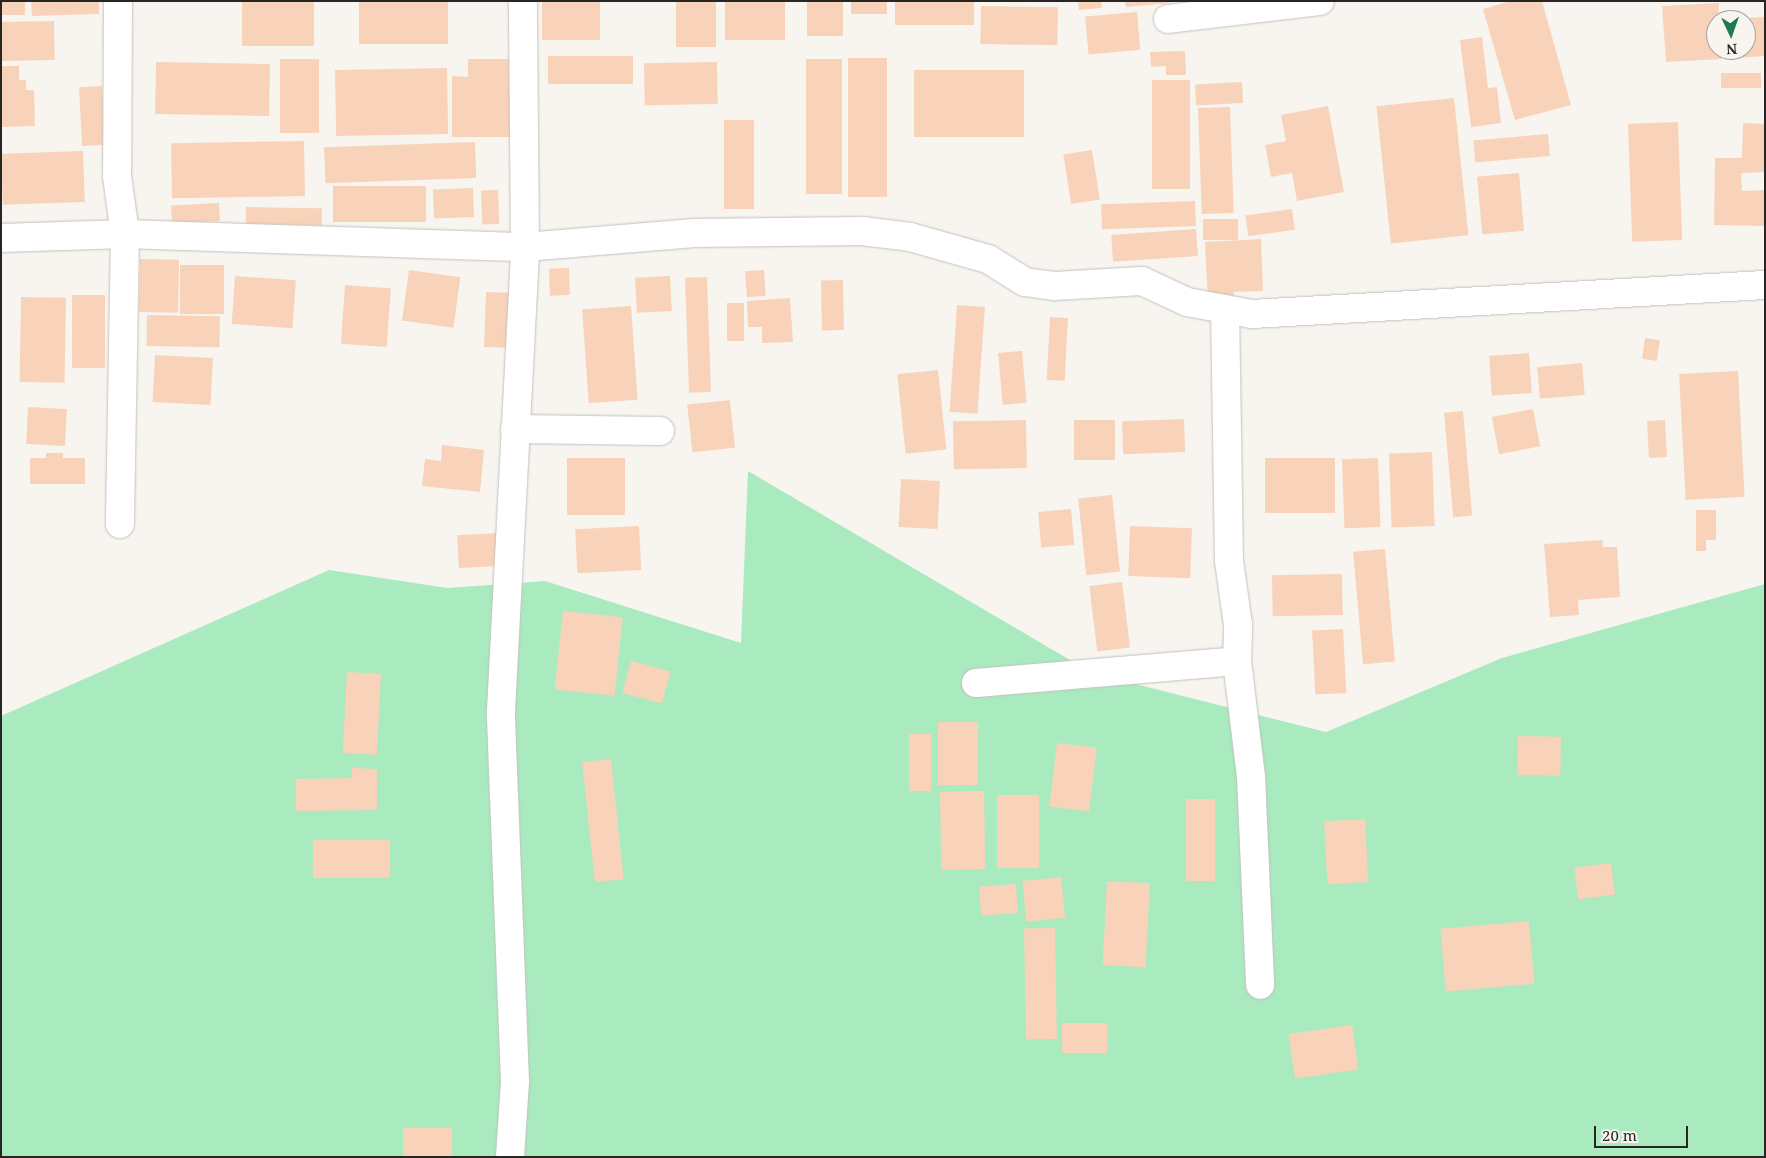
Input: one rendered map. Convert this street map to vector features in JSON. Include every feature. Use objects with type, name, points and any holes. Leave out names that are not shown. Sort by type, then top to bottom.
[{"type":"street","points":[[118,1],[118,176],[125,234],[120,524]]},
{"type":"street","points":[[510,1157],[515,1082],[501,711],[525,247],[523,1]]},
{"type":"street","points":[[1168,19],[1320,1]]},
{"type":"street","points":[[1,238],[125,234],[525,247],[694,233],[862,231],[910,238],[988,259],[1025,282],[1055,286],[1142,281],[1187,302],[1252,314],[1765,284]]},
{"type":"street","points":[[1225,309],[1228,532],[1238,625],[1237,661],[1251,776],[1260,985]]},
{"type":"street","points":[[516,429],[660,432]]},
{"type":"street","points":[[976,683],[1237,661]]},
{"type":"green space","points":[[748,471],[1092,673],[1326,732],[1502,658],[1765,584],[1765,1157],[1,1157],[1,716],[329,570],[447,588],[545,581],[741,643]]},
{"type":"building","points":[[1,1],[25,1],[25,15],[1,15]]},
{"type":"building","points":[[31,1],[99,1],[99,14],[32,16]]},
{"type":"building","points":[[242,1],[314,1],[314,46],[242,46]]},
{"type":"building","points":[[359,1],[448,1],[448,44],[359,44]]},
{"type":"building","points":[[542,1],[600,1],[600,40],[542,40]]},
{"type":"building","points":[[676,1],[716,1],[716,47],[676,47]]},
{"type":"building","points":[[725,1],[785,1],[785,40],[725,40]]},
{"type":"building","points":[[807,1],[843,1],[843,36],[807,36]]},
{"type":"building","points":[[851,1],[887,1],[887,14],[851,14]]},
{"type":"building","points":[[895,1],[974,1],[974,25],[895,25]]},
{"type":"building","points":[[1078,1],[1101,1],[1102,8],[1079,10]]},
{"type":"building","points":[[1125,1],[1169,1],[1169,3],[1126,7]]},
{"type":"building","points":[[1511,1],[1542,1],[1571,105],[1515,120],[1483,9]]},
{"type":"building","points":[[1719,3],[1719,10],[1706,10],[1706,60],[1666,62],[1662,6]]},
{"type":"building","points":[[981,6],[1058,7],[1057,45],[980,44]]},
{"type":"building","points":[[1137,12],[1140,50],[1089,54],[1085,17]]},
{"type":"building","points":[[1756,17],[1765,17],[1765,56],[1756,57]]},
{"type":"building","points":[[54,21],[55,60],[2,61],[1,22]]},
{"type":"building","points":[[1482,37],[1488,88],[1497,87],[1501,123],[1471,127],[1460,40]]},
{"type":"building","points":[[1185,51],[1186,75],[1166,75],[1166,66],[1151,67],[1150,52]]},
{"type":"building","points":[[548,56],[633,56],[633,84],[548,84]]},
{"type":"building","points":[[848,58],[887,58],[887,197],[848,197]]},
{"type":"building","points":[[280,59],[319,59],[319,133],[280,133]]},
{"type":"building","points":[[468,59],[511,59],[511,137],[452,137],[452,76],[468,77]]},
{"type":"building","points":[[806,59],[842,59],[842,194],[806,194]]},
{"type":"building","points":[[156,62],[270,64],[269,116],[155,114]]},
{"type":"building","points":[[717,62],[718,104],[645,105],[644,63]]},
{"type":"building","points":[[1,66],[19,66],[19,80],[26,80],[26,90],[34,90],[35,126],[1,127]]},
{"type":"building","points":[[447,68],[448,134],[336,136],[335,70]]},
{"type":"building","points":[[914,70],[1024,70],[1024,137],[914,137]]},
{"type":"building","points":[[1721,73],[1761,73],[1761,88],[1721,88]]},
{"type":"building","points":[[1152,80],[1190,80],[1190,189],[1152,189]]},
{"type":"building","points":[[1242,82],[1243,103],[1196,105],[1195,84]]},
{"type":"building","points":[[102,86],[105,145],[82,146],[79,87]]},
{"type":"building","points":[[1454,98],[1468,235],[1391,243],[1376,106]]},
{"type":"building","points":[[1328,106],[1344,192],[1297,201],[1292,173],[1271,177],[1265,145],[1286,141],[1281,115]]},
{"type":"building","points":[[1230,107],[1234,213],[1202,214],[1198,108]]},
{"type":"building","points":[[724,120],[754,120],[754,209],[724,209]]},
{"type":"building","points":[[1678,122],[1682,240],[1632,242],[1628,124]]},
{"type":"building","points":[[1743,123],[1765,124],[1765,172],[1741,173],[1742,191],[1765,190],[1765,226],[1714,225],[1715,158],[1742,158]]},
{"type":"building","points":[[1548,134],[1550,156],[1475,162],[1473,141]]},
{"type":"building","points":[[304,141],[305,196],[172,198],[171,143]]},
{"type":"building","points":[[475,142],[476,178],[325,183],[324,147]]},
{"type":"building","points":[[1092,150],[1100,199],[1071,204],[1063,155]]},
{"type":"building","points":[[83,151],[85,202],[3,205],[1,154]]},
{"type":"building","points":[[1519,173],[1524,231],[1482,234],[1477,177]]},
{"type":"building","points":[[333,186],[426,186],[426,222],[333,222]]},
{"type":"building","points":[[473,188],[474,217],[434,218],[433,189]]},
{"type":"building","points":[[498,190],[499,224],[482,225],[481,191]]},
{"type":"building","points":[[1195,201],[1196,226],[1102,229],[1101,204]]},
{"type":"building","points":[[219,203],[220,221],[172,223],[171,206]]},
{"type":"building","points":[[246,207],[322,208],[322,225],[246,224]]},
{"type":"building","points":[[1292,209],[1295,230],[1248,236],[1245,216]]},
{"type":"building","points":[[1203,219],[1238,219],[1238,240],[1203,240]]},
{"type":"building","points":[[1196,229],[1198,256],[1113,262],[1111,235]]},
{"type":"building","points":[[1261,239],[1263,291],[1234,292],[1234,302],[1208,303],[1205,242]]},
{"type":"building","points":[[140,259],[179,260],[178,313],[139,312]]},
{"type":"building","points":[[180,265],[224,265],[224,314],[180,314]]},
{"type":"building","points":[[569,268],[570,295],[550,296],[549,269]]},
{"type":"building","points":[[409,270],[460,277],[453,328],[402,321]]},
{"type":"building","points":[[764,270],[766,296],[747,297],[745,271]]},
{"type":"building","points":[[235,276],[296,280],[293,328],[232,324]]},
{"type":"building","points":[[670,276],[672,311],[637,313],[635,278]]},
{"type":"building","points":[[707,277],[711,392],[689,393],[685,278]]},
{"type":"building","points":[[821,280],[843,280],[844,330],[822,330]]},
{"type":"building","points":[[345,285],[391,288],[387,347],[341,344]]},
{"type":"building","points":[[486,292],[511,293],[509,348],[484,347]]},
{"type":"building","points":[[72,295],[105,295],[105,368],[72,368]]},
{"type":"building","points":[[21,297],[66,298],[65,383],[20,382]]},
{"type":"building","points":[[790,298],[793,342],[762,343],[762,327],[748,327],[747,301]]},
{"type":"building","points":[[727,303],[744,303],[744,341],[727,341]]},
{"type":"building","points":[[957,305],[985,307],[977,414],[950,412]]},
{"type":"building","points":[[631,306],[638,400],[589,403],[582,309]]},
{"type":"building","points":[[147,315],[220,316],[219,347],[146,346]]},
{"type":"building","points":[[1050,317],[1068,318],[1065,381],[1047,380]]},
{"type":"building","points":[[1645,338],[1660,340],[1657,361],[1642,359]]},
{"type":"building","points":[[1022,351],[1027,403],[1003,405],[998,353]]},
{"type":"building","points":[[1529,353],[1532,393],[1492,396],[1489,356]]},
{"type":"building","points":[[155,355],[213,358],[210,405],[153,402]]},
{"type":"building","points":[[1582,363],[1585,395],[1540,399],[1537,367]]},
{"type":"building","points":[[938,370],[946,450],[906,454],[897,374]]},
{"type":"building","points":[[1738,371],[1745,497],[1686,500],[1679,374]]},
{"type":"building","points":[[730,400],[735,448],[692,452],[687,404]]},
{"type":"building","points":[[28,407],[67,409],[65,446],[26,444]]},
{"type":"building","points":[[1533,409],[1540,446],[1499,454],[1492,417]]},
{"type":"building","points":[[1463,411],[1472,516],[1453,517],[1444,413]]},
{"type":"building","points":[[1184,419],[1185,452],[1123,454],[1122,421]]},
{"type":"building","points":[[1026,420],[1027,468],[954,469],[953,421]]},
{"type":"building","points":[[1074,420],[1115,420],[1115,460],[1074,460]]},
{"type":"building","points":[[1665,420],[1667,457],[1649,458],[1647,421]]},
{"type":"building","points":[[442,445],[484,450],[480,492],[422,486],[425,459],[441,461]]},
{"type":"building","points":[[1432,452],[1435,526],[1392,527],[1389,454]]},
{"type":"building","points":[[46,453],[63,453],[63,458],[85,458],[85,484],[30,484],[30,458],[46,458]]},
{"type":"building","points":[[567,458],[625,458],[625,515],[567,515]]},
{"type":"building","points":[[1265,458],[1335,458],[1335,513],[1265,513]]},
{"type":"building","points":[[1378,458],[1380,527],[1344,528],[1342,459]]},
{"type":"building","points":[[901,479],[940,481],[937,529],[898,527]]},
{"type":"building","points":[[1112,495],[1120,572],[1086,575],[1078,499]]},
{"type":"building","points":[[1071,509],[1074,545],[1041,548],[1038,512]]},
{"type":"building","points":[[1696,510],[1716,510],[1716,540],[1706,540],[1706,551],[1696,551]]},
{"type":"building","points":[[639,526],[641,570],[577,573],[575,529]]},
{"type":"building","points":[[1130,526],[1192,528],[1190,578],[1128,576]]},
{"type":"building","points":[[498,533],[500,566],[459,568],[457,535]]},
{"type":"building","points":[[1602,540],[1603,547],[1617,547],[1620,597],[1578,600],[1579,615],[1550,617],[1544,544]]},
{"type":"building","points":[[1385,549],[1395,662],[1363,664],[1353,552]]},
{"type":"building","points":[[1342,574],[1343,615],[1273,616],[1272,575]]},
{"type":"building","points":[[1122,582],[1130,648],[1097,652],[1089,586]]},
{"type":"building","points":[[563,611],[623,617],[614,696],[555,690]]},
{"type":"building","points":[[1343,629],[1346,693],[1315,695],[1312,631]]},
{"type":"building","points":[[631,661],[671,672],[662,703],[622,693]]},
{"type":"building","points":[[347,672],[381,674],[377,755],[343,753]]},
{"type":"building","points":[[938,722],[978,722],[978,785],[938,785]]},
{"type":"building","points":[[909,734],[931,734],[931,791],[909,791]]},
{"type":"building","points":[[1518,736],[1561,737],[1560,776],[1517,775]]},
{"type":"building","points":[[1057,743],[1097,748],[1089,811],[1049,807]]},
{"type":"building","points":[[611,759],[624,879],[595,882],[582,762]]},
{"type":"building","points":[[352,768],[377,769],[377,810],[296,811],[296,779],[352,778]]},
{"type":"building","points":[[984,791],[985,869],[941,870],[940,792]]},
{"type":"building","points":[[997,795],[1039,795],[1039,868],[997,868]]},
{"type":"building","points":[[1186,799],[1215,799],[1215,881],[1186,881]]},
{"type":"building","points":[[1365,819],[1368,882],[1327,884],[1324,821]]},
{"type":"building","points":[[313,840],[390,840],[390,878],[313,878]]},
{"type":"building","points":[[1611,863],[1615,895],[1578,899],[1574,868]]},
{"type":"building","points":[[1061,877],[1065,918],[1026,922],[1022,881]]},
{"type":"building","points":[[1107,881],[1150,883],[1146,967],[1103,965]]},
{"type":"building","points":[[1016,884],[1018,913],[981,916],[979,887]]},
{"type":"building","points":[[1529,921],[1534,984],[1446,992],[1440,929]]},
{"type":"building","points":[[1055,928],[1057,1039],[1026,1040],[1024,929]]},
{"type":"building","points":[[1062,1023],[1107,1023],[1107,1053],[1062,1053]]},
{"type":"building","points":[[1352,1025],[1358,1070],[1295,1078],[1289,1034]]},
{"type":"building","points":[[403,1128],[452,1128],[452,1157],[403,1157]]}]
